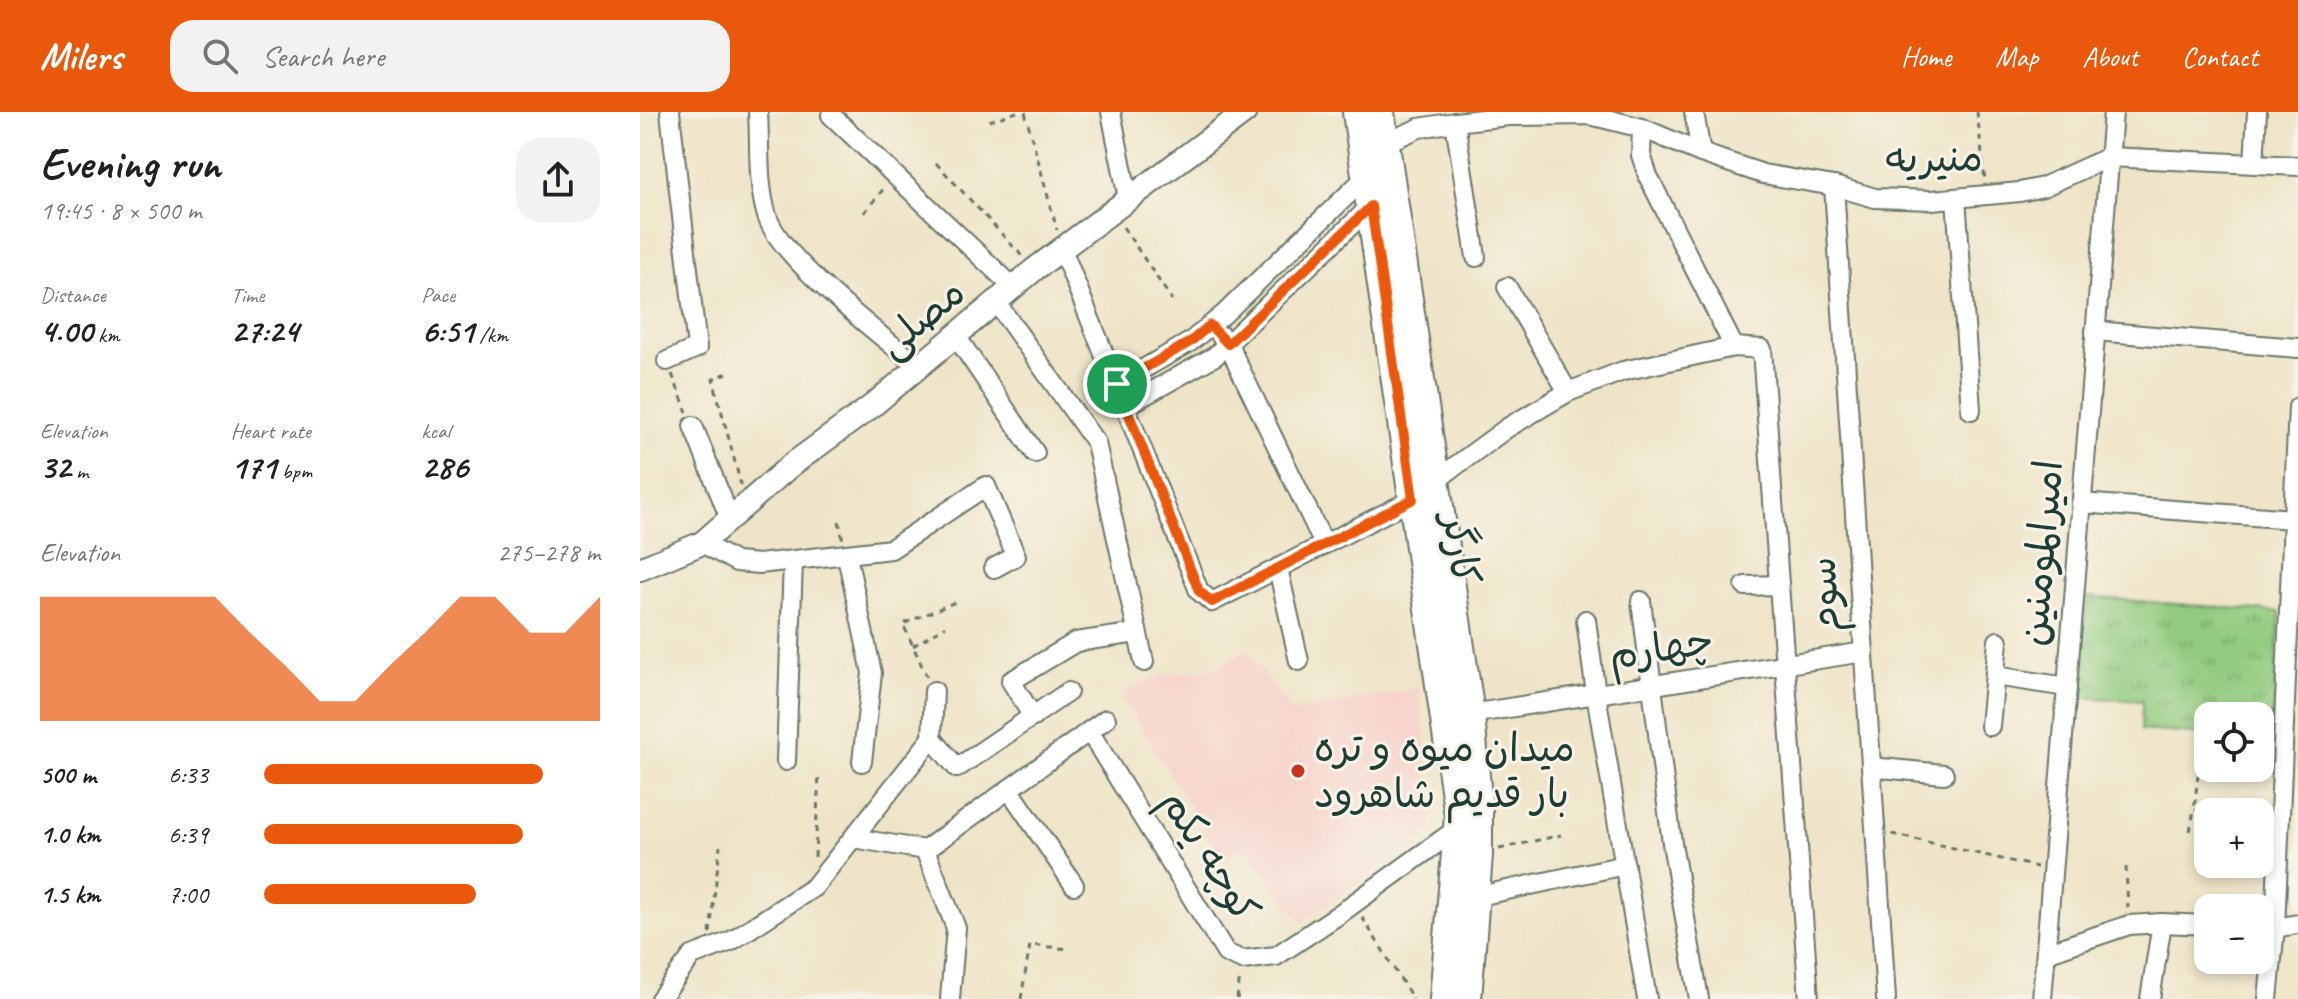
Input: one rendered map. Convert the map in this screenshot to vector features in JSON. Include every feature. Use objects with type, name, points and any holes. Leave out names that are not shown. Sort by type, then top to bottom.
[{"type":"main road","name":"کارگر","points":[[1357,112],[1459,816],[1444,999]]},
{"type":"main road","name":"کارگر","points":[[1380,112],[1470,714],[1478,812],[1478,855],[1467,999]]},
{"type":"street","points":[[667,361],[697,348],[670,112]]},
{"type":"street","points":[[758,112],[763,194],[768,218],[783,246],[919,367]]},
{"type":"street","points":[[1111,112],[1120,204]]},
{"type":"street","name":"مصلی","points":[[640,569],[702,543],[790,466],[872,406],[1035,269],[1245,112]]},
{"type":"street","points":[[1694,112],[1701,153]]},
{"type":"street","name":"امیرالمومنین","points":[[2042,999],[2113,112]]},
{"type":"street","points":[[2254,164],[2257,112]]},
{"type":"street","name":"منیریه","points":[[1385,143],[1419,128],[1455,122],[1508,116],[1590,114],[1642,128],[1701,153],[1763,174],[1834,186],[1875,198],[1932,200],[2043,187],[2109,157]]},
{"type":"street","points":[[831,115],[1013,287]]},
{"type":"street","points":[[1455,122],[1476,257]]},
{"type":"street","points":[[1642,128],[1641,155],[1648,176],[1734,347]]},
{"type":"street","points":[[2109,157],[2298,166]]},
{"type":"street","points":[[1117,384],[1190,342],[1367,176]]},
{"type":"street","name":"سوم","points":[[1834,186],[1886,999]]},
{"type":"street","points":[[1956,198],[1971,410]]},
{"type":"street","points":[[1126,406],[1215,356],[1371,206]]},
{"type":"street","points":[[1062,249],[1199,591],[1212,602],[1413,499]]},
{"type":"street","points":[[1507,287],[1568,392]]},
{"type":"street","points":[[996,302],[1096,443],[1144,662]]},
{"type":"street","points":[[1210,325],[1228,344],[1324,544]]},
{"type":"street","points":[[2095,331],[2298,348]]},
{"type":"street","points":[[956,336],[1035,453]]},
{"type":"street","points":[[1435,481],[1507,428],[1568,392],[1623,371],[1734,347],[1762,349],[1809,999]]},
{"type":"street","points":[[2271,894],[2293,631],[2293,519],[2298,407]]},
{"type":"street","points":[[693,426],[738,512]]},
{"type":"street","points":[[702,543],[736,562],[759,564],[891,549],[986,486],[1016,556],[994,568]]},
{"type":"street","points":[[2081,503],[2293,519]]},
{"type":"street","points":[[847,556],[872,673],[862,762]]},
{"type":"street","points":[[786,761],[793,561]]},
{"type":"street","points":[[1278,568],[1299,661]]},
{"type":"street","points":[[1745,586],[1779,585]]},
{"type":"street","points":[[1641,601],[1672,843],[1699,999]]},
{"type":"street","points":[[1586,620],[1647,999]]},
{"type":"street","points":[[1033,717],[1011,681],[1076,642],[1137,633]]},
{"type":"street","points":[[1990,726],[1998,641]]},
{"type":"street","name":"چهارم","points":[[1470,714],[1864,652]]},
{"type":"street","points":[[1995,676],[2067,687]]},
{"type":"street","points":[[660,999],[692,956],[731,941],[814,887],[932,738],[934,691]]},
{"type":"street","points":[[932,738],[957,768],[1068,692]]},
{"type":"street","points":[[853,838],[925,850],[1106,719]]},
{"type":"street","name":"کوچه یکم","points":[[1089,731],[1226,953],[1242,960],[1276,956],[1458,828]]},
{"type":"street","points":[[1871,767],[1944,774]]},
{"type":"street","points":[[1009,789],[1074,885]]},
{"type":"street","points":[[925,850],[956,928],[950,999]]},
{"type":"street","points":[[1474,897],[1625,865]]},
{"type":"street","points":[[2150,999],[2162,923]]},
{"type":"street","points":[[2046,953],[2129,925],[2194,924]]},
{"type":"street","points":[[2274,927],[2298,924]]},
{"type":"street","points":[[2268,974],[2268,999]]},
{"type":"path","points":[[989,121],[1017,112]]},
{"type":"path","points":[[1025,112],[1062,249]]},
{"type":"path","points":[[1977,112],[1987,195]]},
{"type":"path","points":[[936,163],[1035,269]]},
{"type":"path","points":[[864,213],[894,174]]},
{"type":"path","points":[[1120,204],[1172,300]]},
{"type":"path","points":[[667,361],[693,426]]},
{"type":"path","points":[[727,373],[713,379],[738,512]]},
{"type":"path","points":[[934,691],[903,624],[960,600]]},
{"type":"path","points":[[913,646],[946,626]]},
{"type":"path","points":[[814,887],[819,773]]},
{"type":"path","points":[[2190,831],[2194,810]]},
{"type":"path","points":[[2274,810],[2280,810]]},
{"type":"path","points":[[1876,830],[2052,870]]},
{"type":"path","points":[[1478,855],[1561,835]]},
{"type":"path","points":[[708,950],[720,846]]},
{"type":"path","points":[[2126,867],[2129,925]]},
{"type":"path","points":[[1353,904],[1413,999]]},
{"type":"path","points":[[1021,999],[1030,945],[1070,949]]},
{"type":"path","points":[[1237,999],[1242,960]]},
{"type":"shaded area","name":"میدان میوه و تره بار قدیم شاهرود","points":[[1247,649],[1292,712],[1420,688],[1432,830],[1302,923],[1244,848],[1223,860],[1120,694],[1160,675],[1214,669]]},
{"type":"green space","points":[[2085,597],[2280,612],[2274,702],[2194,702],[2194,734],[2141,730],[2142,701],[2081,697]]},
{"type":"place","name":"میدان میوه و تره بار قدیم شاهرود","points":[[1298,771]]},
{"type":"route","points":[[1371,206],[1413,499],[1212,602],[1199,591],[1117,384],[1190,342],[1210,325],[1228,344],[1371,206]]}]
